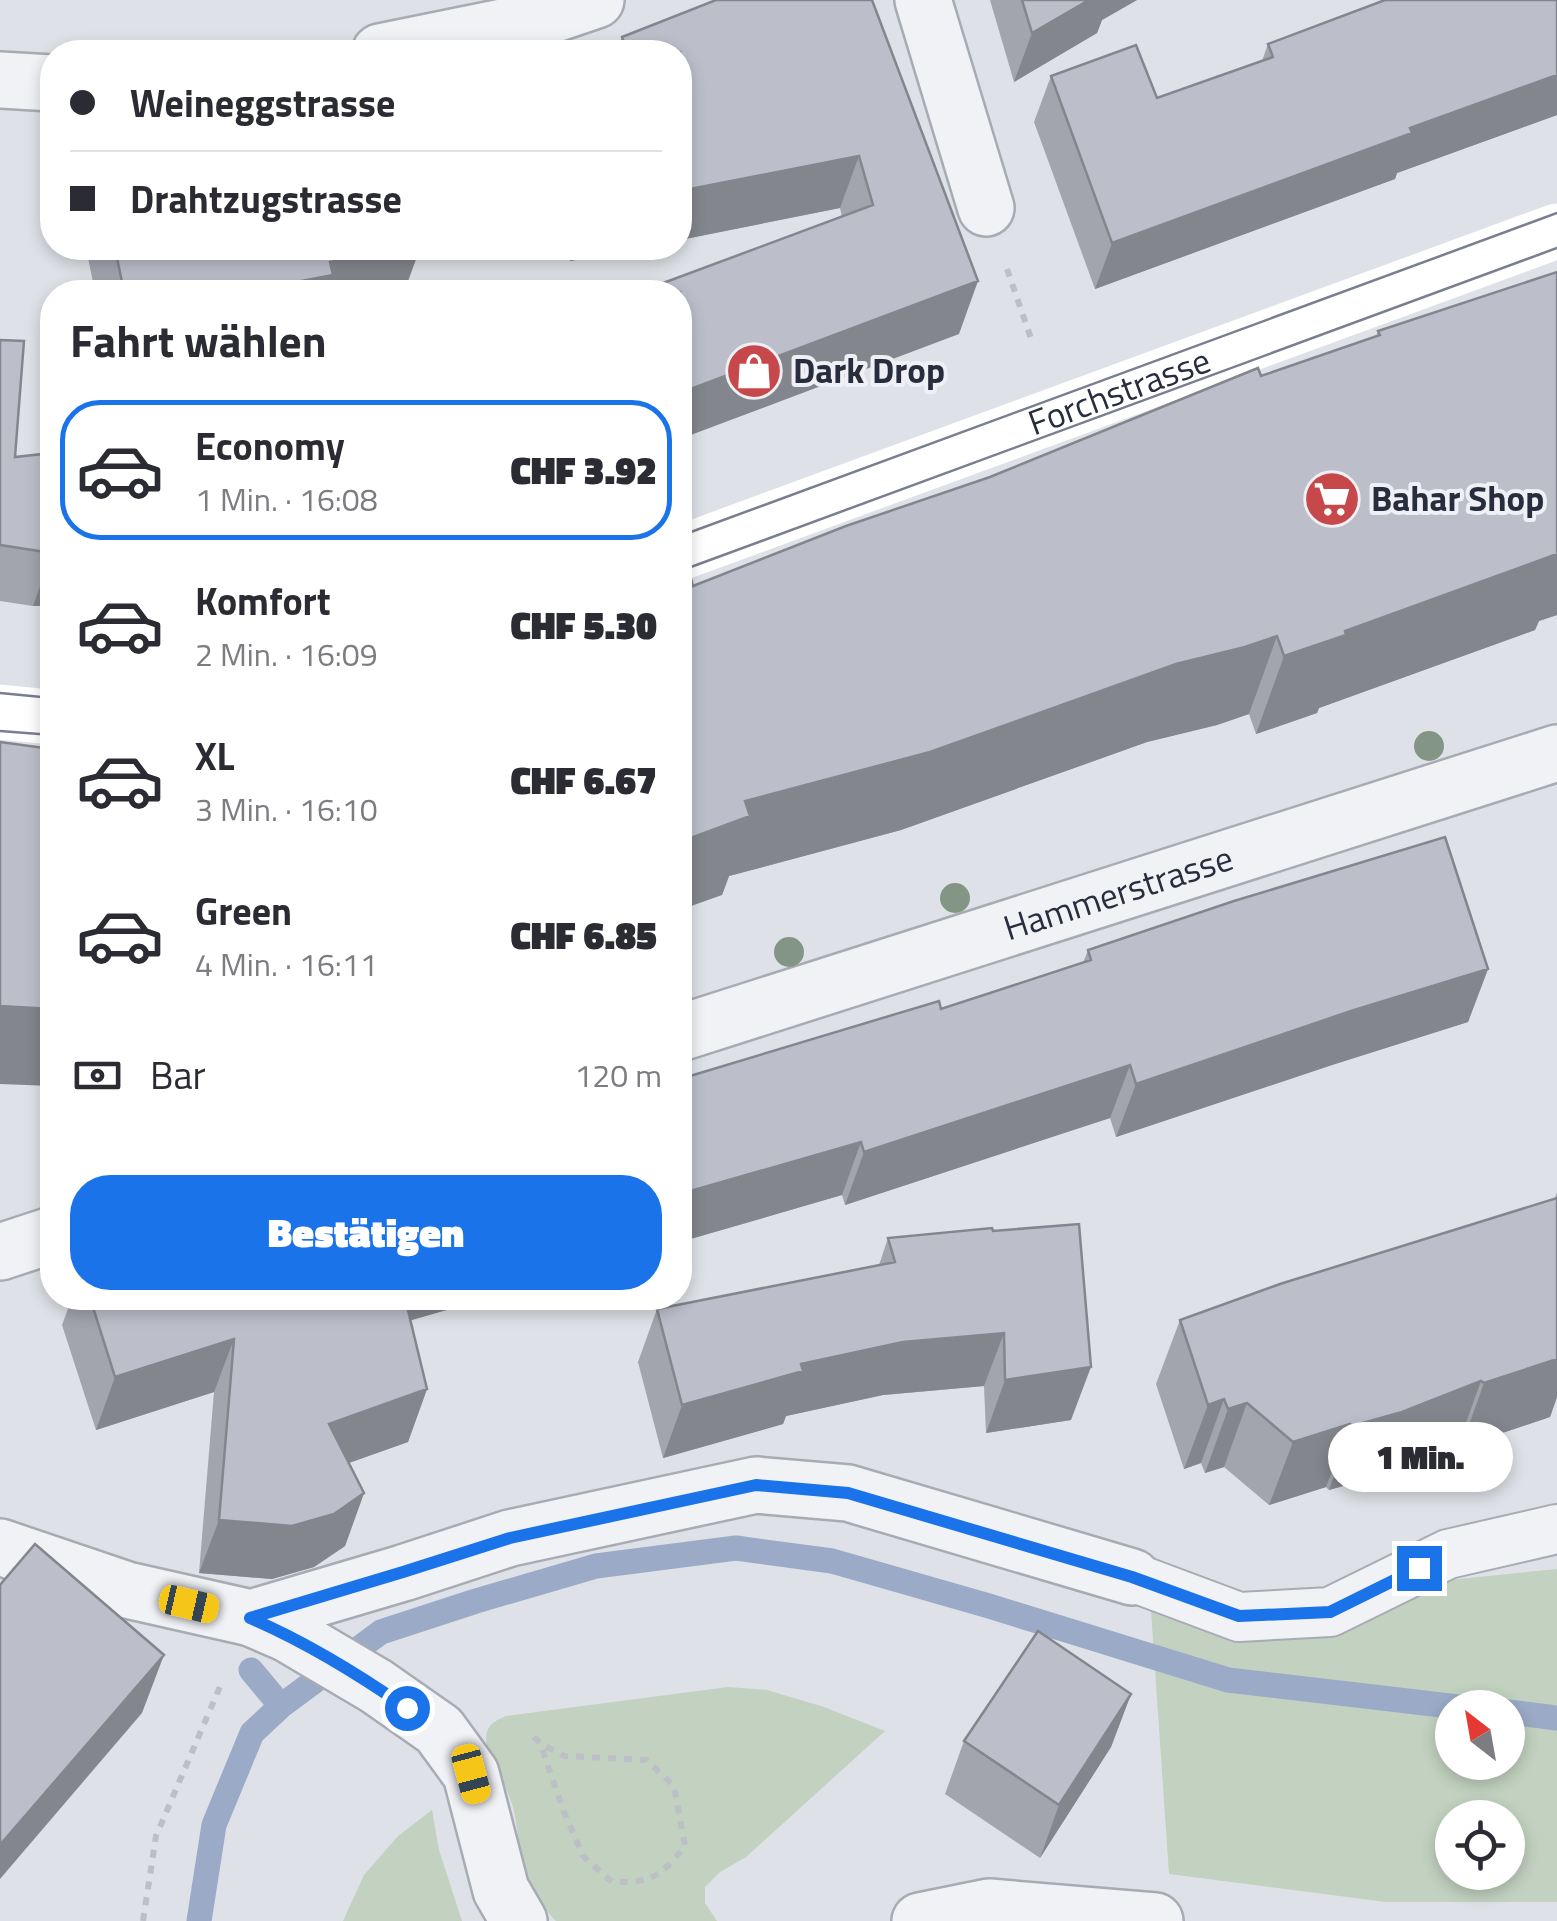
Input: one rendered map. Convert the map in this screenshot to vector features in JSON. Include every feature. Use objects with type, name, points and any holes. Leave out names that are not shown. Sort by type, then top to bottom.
[{"type":"main road","name":"Forchstrasse","points":[[692,549],[1557,231]]},
{"type":"main road","points":[[0,712],[40,715]]},
{"type":"street","points":[[439,40],[537,20],[596,0]]},
{"type":"street","points":[[922,0],[986,208]]},
{"type":"street","points":[[0,80],[40,82]]},
{"type":"street","name":"Hammerstrasse","points":[[692,1030],[1557,753]]},
{"type":"street","points":[[0,1252],[40,1239]]},
{"type":"street","points":[[269,1626],[403,1572],[510,1538],[756,1485],[848,1493],[1132,1577]]},
{"type":"street","points":[[0,1547],[127,1590],[269,1626],[376,1686],[438,1730],[471,1774],[501,1890],[519,1921]]},
{"type":"street","points":[[920,1921],[988,1907],[1155,1921]]},
{"type":"lane","points":[[1132,1577],[1239,1616],[1330,1612],[1448,1554],[1557,1529]]},
{"type":"path","points":[[527,1730],[540,1743],[564,1756],[646,1760],[674,1786],[685,1846],[668,1867],[642,1883],[612,1882],[584,1856],[540,1743]]},
{"type":"path","points":[[143,1921],[156,1836],[195,1742]]},
{"type":"green space","points":[[1557,1569],[1557,1902],[1386,1902],[1169,1874],[1151,1610]]},
{"type":"green space","points":[[728,1687],[767,1690],[885,1731],[746,1857],[720,1872],[705,1887],[705,1903],[717,1921],[556,1921],[526,1874],[512,1804],[487,1745],[490,1726],[506,1716]]},
{"type":"green space","points":[[432,1810],[439,1850],[462,1921],[343,1921],[364,1875],[398,1836]]},
{"type":"building","points":[[716,0],[872,0],[978,281],[692,388],[692,280],[671,280],[873,205],[859,156],[692,189],[692,40],[622,37]]},
{"type":"building","points":[[1022,0],[1089,0],[1032,33]]},
{"type":"building","points":[[1385,0],[1557,0],[1557,75],[1410,128],[1412,133],[1112,243],[1051,76],[1136,45],[1157,98],[1273,57],[1268,44]]},
{"type":"building","points":[[117,260],[340,260],[330,262],[333,275],[307,280],[122,280]]},
{"type":"building","points":[[1557,272],[1557,554],[1284,656],[1277,636],[1176,664],[930,752],[745,801],[750,816],[692,838],[692,582],[693,586],[846,526],[990,477],[1258,368],[1261,376],[1380,335],[1378,331]]},
{"type":"building","points":[[0,340],[24,341],[15,457],[40,454],[40,551],[0,545]]},
{"type":"building","points":[[0,742],[40,747],[40,1008],[0,1006]]},
{"type":"building","points":[[1445,837],[1488,969],[1136,1084],[1130,1065],[864,1152],[861,1142],[692,1191],[692,1075],[939,1001],[941,1009],[1091,960],[1088,950]]},
{"type":"building","points":[[1557,1198],[1557,1359],[1481,1381],[1402,1412],[1293,1442],[1247,1403],[1228,1409],[1224,1399],[1208,1405],[1180,1320],[1280,1284]]},
{"type":"building","points":[[1079,1224],[1091,1367],[1005,1380],[1004,1333],[903,1342],[801,1364],[803,1371],[682,1405],[657,1310],[692,1310],[692,1302],[895,1262],[888,1238],[992,1228],[993,1231]]},
{"type":"building","points":[[94,1310],[408,1310],[427,1389],[329,1424],[364,1493],[334,1514],[292,1526],[219,1520],[234,1339],[115,1377]]},
{"type":"building","points":[[35,1544],[164,1655],[0,1845],[0,1585]]},
{"type":"building","points":[[1038,1631],[1131,1694],[1059,1805],[964,1741]]},
{"type":"waterway","points":[[199,1921],[214,1825],[252,1733],[281,1706],[381,1632],[596,1566],[736,1548],[832,1561],[1228,1680],[1435,1704]]},
{"type":"waterway","points":[[251,1670],[281,1706]]},
{"type":"waterway","points":[[1525,1714],[1557,1718]]},
{"type":"tram line","points":[[692,532],[1557,213]]},
{"type":"tram line","points":[[692,567],[1557,248]]},
{"type":"tram line","points":[[0,693],[40,697]]},
{"type":"tram line","points":[[0,731],[40,734]]},
{"type":"place","name":"Dark Drop","points":[[754,371]]},
{"type":"place","name":"Bahar Shop","points":[[1332,499]]},
{"type":"route","points":[[407,1708],[288,1634],[250,1618],[510,1538],[756,1485],[848,1493],[1132,1577],[1239,1616],[1330,1612],[1419,1568]]}]
